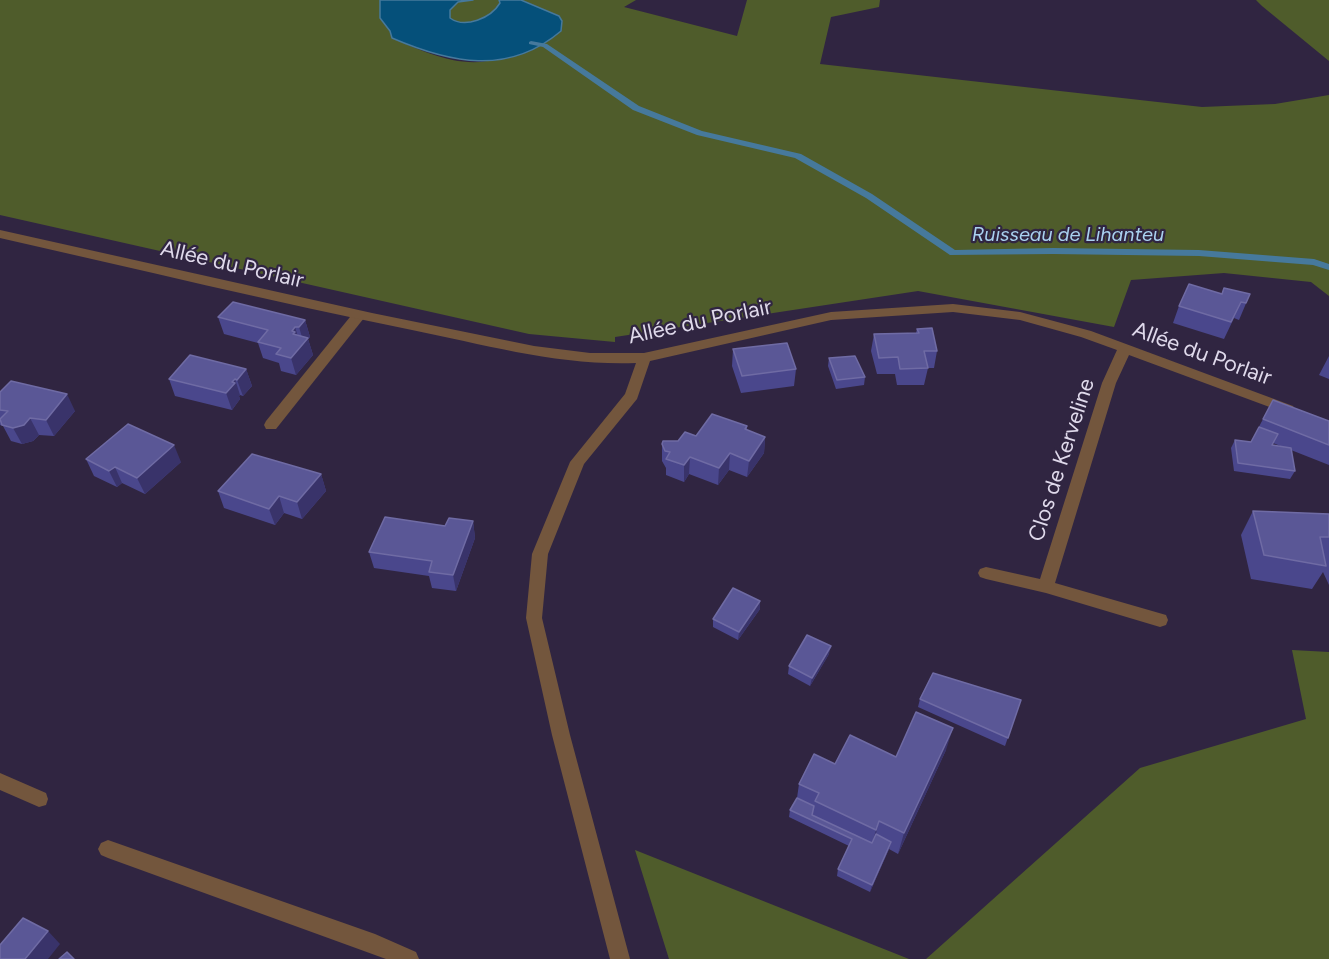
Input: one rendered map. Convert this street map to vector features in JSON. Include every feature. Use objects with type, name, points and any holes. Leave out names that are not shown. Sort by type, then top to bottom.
[{"type":"street","name":"Allée du Porlair","points":[[0,234],[359,315],[515,347],[616,360],[644,358],[831,316],[953,308],[1020,316],[1086,334],[1297,412]]},
{"type":"street","points":[[271,424],[359,315]]},
{"type":"street","name":"Clos de Kerveline","points":[[1046,587],[1109,383],[1125,348]]},
{"type":"street","points":[[620,959],[561,735],[534,618],[540,554],[577,462],[632,396],[644,358]]},
{"type":"street","points":[[986,573],[1046,587],[1160,620]]},
{"type":"street","points":[[0,781],[39,799]]},
{"type":"street","points":[[108,849],[375,944],[409,959]]},
{"type":"green space","points":[[0,0],[380,0],[380,18],[390,31],[392,38],[451,60],[475,62],[493,59],[559,16],[521,0],[636,0],[624,7],[737,36],[747,0],[880,0],[879,7],[831,17],[820,64],[1202,107],[1275,104],[1329,95],[1329,296],[1311,282],[1224,273],[1131,280],[1114,327],[918,291],[615,337],[615,342],[529,334],[0,215]]},
{"type":"green space","points":[[499,0],[500,3],[487,16],[475,21],[456,23],[449,18],[450,10],[458,2]]},
{"type":"green space","points":[[1256,0],[1329,0],[1329,61],[1262,6]]},
{"type":"green space","points":[[1292,650],[1329,652],[1329,959],[926,959],[1140,768],[1306,719]]},
{"type":"green space","points":[[635,850],[909,959],[669,959]]},
{"type":"water","points":[[380,0],[473,0],[458,2],[450,10],[450,18],[470,22],[490,13],[500,3],[499,0],[521,0],[559,16],[562,21],[561,31],[541,45],[520,55],[500,60],[457,59],[435,54],[392,38],[390,31],[380,18]]},
{"type":"building","points":[[1189,284],[1222,294],[1224,288],[1250,294],[1246,303],[1241,302],[1231,322],[1179,306]]},
{"type":"building","points":[[233,302],[305,320],[292,331],[295,332],[293,334],[308,338],[291,358],[276,354],[281,348],[258,342],[268,330],[218,317]]},
{"type":"building","points":[[932,328],[937,351],[924,351],[928,368],[900,369],[898,357],[879,358],[874,334],[919,333],[917,329]]},
{"type":"building","points":[[787,343],[796,369],[742,376],[733,349]]},
{"type":"building","points":[[190,355],[246,369],[237,380],[232,382],[235,383],[226,393],[169,379]]},
{"type":"building","points":[[855,356],[865,377],[837,380],[829,358]]},
{"type":"building","points":[[11,381],[67,394],[46,420],[30,418],[24,425],[13,428],[2,425],[0,419],[8,411],[0,410],[0,392]]},
{"type":"building","points":[[1273,400],[1329,421],[1329,445],[1263,419]]},
{"type":"building","points":[[712,414],[747,426],[745,429],[765,437],[749,461],[730,453],[719,468],[690,457],[684,465],[666,459],[670,452],[665,451],[663,441],[678,441],[685,432],[696,436]]},
{"type":"building","points":[[128,424],[174,445],[137,478],[115,467],[109,471],[86,459]]},
{"type":"building","points":[[1259,427],[1278,434],[1272,445],[1291,448],[1295,471],[1238,463],[1235,440],[1251,442]]},
{"type":"building","points":[[252,454],[321,474],[297,502],[279,496],[269,509],[218,491]]},
{"type":"building","points":[[1253,511],[1329,514],[1329,537],[1320,537],[1326,566],[1264,555]]},
{"type":"building","points":[[385,517],[445,526],[449,518],[473,521],[453,575],[429,572],[432,561],[369,552]]},
{"type":"building","points":[[733,588],[760,601],[739,632],[713,619]]},
{"type":"building","points":[[807,635],[831,646],[812,678],[789,666]]},
{"type":"building","points":[[933,673],[1021,700],[1008,738],[920,699]]},
{"type":"building","points":[[916,712],[953,728],[904,833],[879,821],[876,830],[815,801],[819,793],[799,784],[814,754],[835,764],[850,735],[896,757]]},
{"type":"building","points":[[797,798],[814,806],[812,815],[872,843],[876,834],[891,842],[872,885],[838,869],[852,839],[790,810]]},
{"type":"building","points":[[23,918],[48,931],[25,959],[0,959],[0,945]]},
{"type":"building","points":[[67,952],[74,959],[59,959]]},
{"type":"waterway","name":"Ruisseau de Lihanteu","points":[[531,43],[545,45],[636,108],[700,133],[798,156],[869,196],[953,253],[1053,251],[1199,253],[1314,262],[1329,267]]}]
